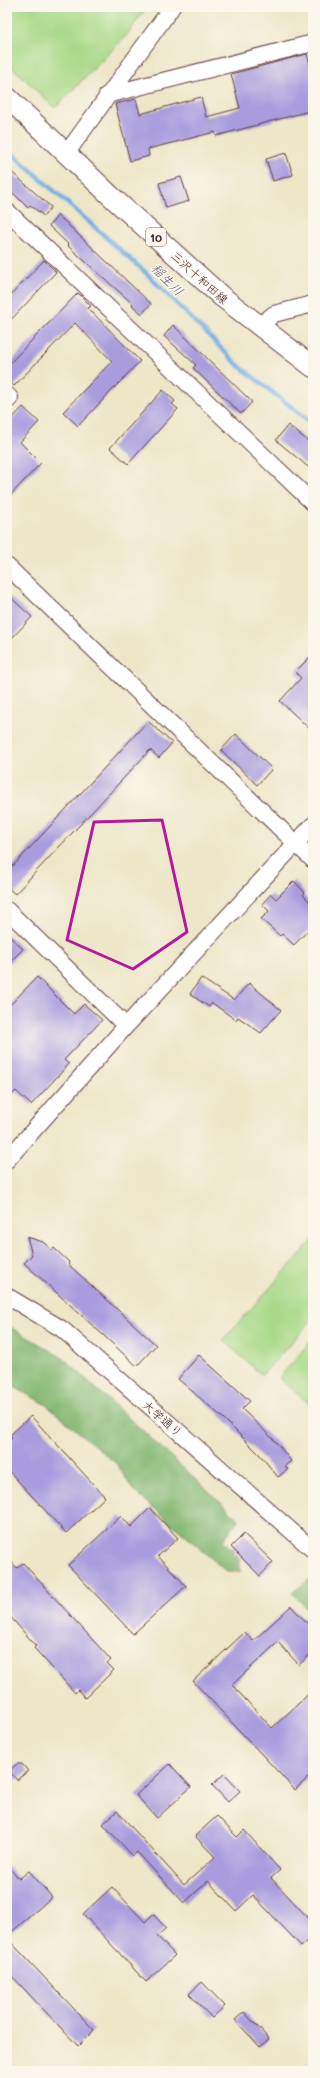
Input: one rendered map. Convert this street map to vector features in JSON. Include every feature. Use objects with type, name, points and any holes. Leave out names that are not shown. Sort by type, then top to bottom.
[{"type":"main road","name":"三沢十和田線","points":[[7,97],[66,154],[221,296],[258,327],[313,367]]},
{"type":"street","points":[[66,154],[107,95],[172,7]]},
{"type":"street","points":[[107,95],[313,42]]},
{"type":"street","points":[[7,212],[313,503]]},
{"type":"street","points":[[258,327],[274,314],[313,304]]},
{"type":"street","points":[[7,395],[10,398],[7,401]]},
{"type":"street","points":[[7,566],[313,860]]},
{"type":"street","points":[[7,1160],[126,1026],[313,825]]},
{"type":"street","points":[[7,910],[126,1026]]},
{"type":"street","name":"大学通り","points":[[7,1296],[62,1329],[313,1550]]},
{"type":"highlighted area","points":[[162,820],[187,932],[133,969],[67,940],[94,822]]},
{"type":"green space","points":[[7,7],[147,7],[126,36],[55,108],[7,62]]},
{"type":"green space","points":[[313,1240],[313,1319],[262,1375],[223,1340]]},
{"type":"green space","points":[[7,1325],[63,1358],[239,1519],[223,1540],[240,1560],[240,1572],[227,1572],[133,1490],[118,1465],[45,1404],[7,1383]]},
{"type":"green space","points":[[313,1339],[313,1407],[279,1378]]},
{"type":"green space","points":[[309,1580],[313,1583],[313,1615],[292,1593]]},
{"type":"building","points":[[307,54],[313,75],[313,110],[216,136],[215,132],[148,149],[149,156],[130,161],[115,104],[136,99],[140,114],[201,97],[206,117],[240,108],[231,74]]},
{"type":"building","points":[[286,153],[293,175],[273,181],[266,159]]},
{"type":"building","points":[[7,168],[51,207],[44,216],[30,205],[28,208],[7,187]]},
{"type":"building","points":[[181,177],[189,201],[166,208],[159,183]]},
{"type":"building","points":[[58,215],[151,304],[142,314],[132,305],[133,304],[68,246],[69,245],[49,226]]},
{"type":"building","points":[[44,260],[56,272],[7,324],[7,299]]},
{"type":"building","points":[[78,293],[91,306],[88,308],[140,361],[78,426],[63,412],[112,361],[75,323],[14,386],[7,380],[7,366]]},
{"type":"building","points":[[173,325],[252,402],[241,414],[193,368],[196,365],[164,336]]},
{"type":"building","points":[[163,390],[175,401],[172,404],[178,409],[128,464],[110,448]]},
{"type":"building","points":[[23,407],[39,422],[20,442],[41,463],[7,499],[7,424]]},
{"type":"building","points":[[288,425],[313,445],[313,471],[276,440]]},
{"type":"building","points":[[7,594],[32,617],[7,643]]},
{"type":"building","points":[[313,654],[313,732],[280,701],[301,678],[295,672]]},
{"type":"building","points":[[148,721],[172,743],[159,758],[150,750],[15,894],[7,887],[7,860],[13,866]]},
{"type":"building","points":[[236,734],[272,769],[257,785],[221,750]]},
{"type":"building","points":[[294,881],[305,893],[303,895],[313,905],[313,925],[294,945],[282,934],[280,936],[261,919],[269,911],[262,904],[271,894],[276,899]]},
{"type":"building","points":[[7,934],[23,949],[7,965]]},
{"type":"building","points":[[37,977],[74,1014],[84,1004],[102,1020],[64,1060],[69,1064],[31,1105],[16,1091],[7,1100],[7,1008]]},
{"type":"building","points":[[201,978],[234,1000],[249,983],[281,1010],[261,1033],[238,1017],[236,1020],[212,1003],[209,1007],[190,994]]},
{"type":"building","points":[[27,1237],[43,1242],[52,1250],[54,1248],[69,1262],[68,1264],[156,1345],[137,1366],[24,1263],[32,1255]]},
{"type":"building","points":[[199,1355],[250,1401],[242,1409],[276,1442],[291,1461],[285,1466],[288,1469],[278,1477],[260,1455],[223,1418],[178,1379]]},
{"type":"building","points":[[31,1416],[105,1497],[66,1533],[7,1469],[7,1443],[12,1438],[10,1435]]},
{"type":"building","points":[[150,1508],[178,1538],[158,1556],[186,1586],[133,1634],[68,1565],[121,1516],[131,1527]]},
{"type":"building","points":[[244,1534],[273,1562],[260,1576],[231,1547]]},
{"type":"building","points":[[7,1557],[17,1568],[23,1563],[111,1660],[107,1663],[114,1670],[85,1698],[78,1690],[75,1693],[34,1648],[36,1646],[7,1613]]},
{"type":"building","points":[[291,1606],[313,1629],[313,1652],[299,1665],[278,1642],[232,1685],[272,1728],[313,1690],[313,1773],[295,1790],[193,1681],[245,1632],[253,1641]]},
{"type":"building","points":[[17,1764],[22,1764],[28,1771],[17,1780],[9,1771]]},
{"type":"building","points":[[170,1764],[191,1787],[157,1818],[136,1795]]},
{"type":"building","points":[[224,1774],[240,1791],[228,1802],[212,1785]]},
{"type":"building","points":[[117,1811],[184,1885],[215,1857],[195,1836],[217,1816],[237,1837],[244,1830],[280,1870],[271,1878],[313,1923],[313,1935],[301,1946],[253,1895],[236,1911],[208,1881],[184,1903],[137,1852],[133,1856],[103,1824]]},
{"type":"building","points":[[7,1865],[19,1879],[29,1871],[52,1897],[7,1936]]},
{"type":"building","points":[[112,1887],[145,1922],[153,1914],[166,1928],[157,1936],[175,1955],[146,1982],[83,1914]]},
{"type":"building","points":[[7,1938],[94,2030],[78,2046],[7,1971]]},
{"type":"building","points":[[202,1982],[225,2006],[212,2018],[189,1994]]},
{"type":"building","points":[[244,2012],[269,2039],[260,2047],[235,2020]]},
{"type":"waterway","name":"稲生川","points":[[7,149],[145,272],[238,365],[313,424]]}]
